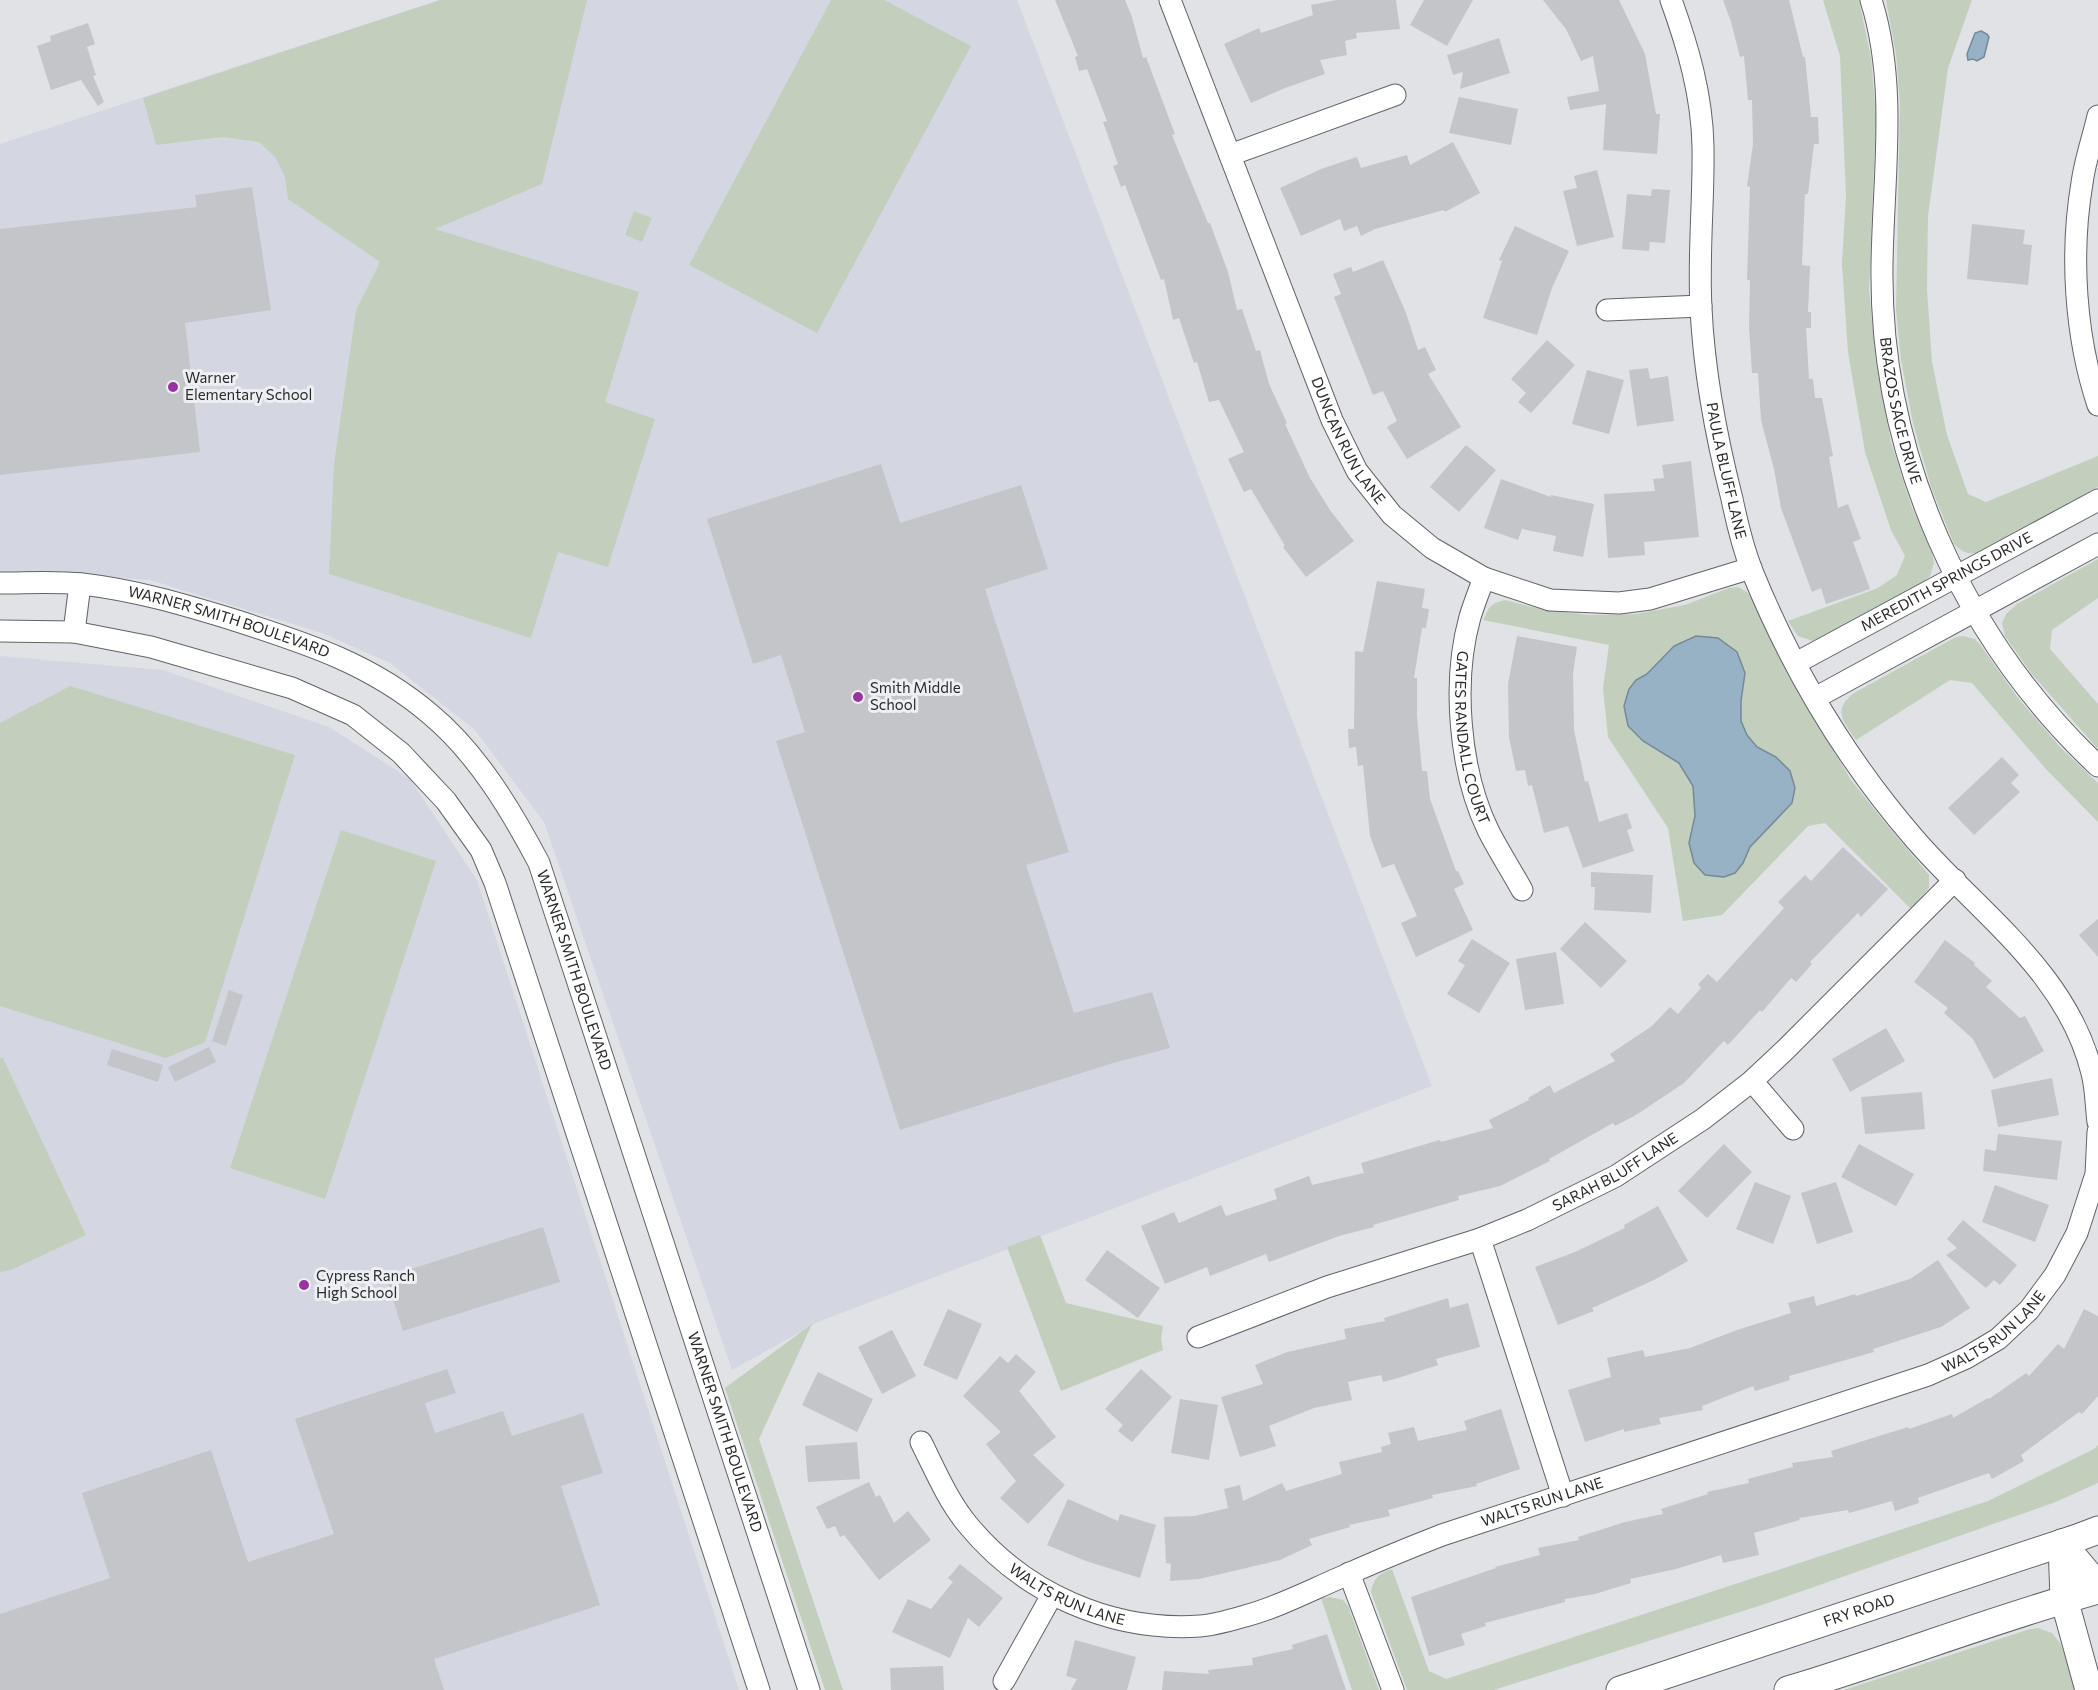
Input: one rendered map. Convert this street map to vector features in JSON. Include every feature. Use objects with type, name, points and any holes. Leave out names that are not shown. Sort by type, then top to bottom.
[{"type":"main road","name":"FRY ROAD","points":[[1620,1690],[2098,1530]]},
{"type":"main road","points":[[1788,1690],[2098,1588],[2062,1543]]},
{"type":"main road","points":[[2062,1543],[2064,1599],[2088,1690]]},
{"type":"street","name":"DUNCAN RUN LANE","points":[[1170,0],[1332,420],[1357,471],[1392,515],[1432,548],[1484,578],[1550,600],[1619,603],[1650,599],[1751,568]]},
{"type":"street","name":"PAULA BLUFF LANE","points":[[1671,0],[1688,46],[1699,102],[1703,143],[1701,306],[1710,400],[1721,457],[1751,568],[1796,663],[1840,741],[1914,839],[1955,880]]},
{"type":"street","name":"BRAZOS SAGE DRIVE","points":[[1871,0],[1885,76],[1886,131],[1882,268],[1884,321],[1891,379],[1903,437],[1919,494],[1956,577],[2002,657],[2037,702],[2098,766]]},
{"type":"street","points":[[1230,155],[1395,95]]},
{"type":"street","points":[[2098,116],[2082,182],[2076,236],[2077,285],[2082,333],[2098,405]]},
{"type":"street","points":[[1607,310],[1701,306]]},
{"type":"street","name":"MEREDITH SPRINGS DRIVE","points":[[1796,663],[2098,500]]},
{"type":"street","points":[[1815,698],[2098,544]]},
{"type":"street","name":"GATES RANDALL COURT","points":[[1484,578],[1469,619],[1461,669],[1460,720],[1469,776],[1487,828],[1522,890]]},
{"type":"street","name":"WARNER SMITH BOULEVARD","points":[[0,583],[80,584],[160,597],[308,644],[370,671],[430,714],[478,764],[515,819],[538,863],[809,1690]]},
{"type":"street","points":[[74,632],[80,584]]},
{"type":"street","points":[[0,631],[74,632],[151,647],[281,685],[352,715],[401,753],[446,801],[481,850],[495,883],[759,1690]]},
{"type":"street","points":[[1955,880],[2017,944],[2048,980],[2073,1020],[2092,1073],[2098,1122]]},
{"type":"street","name":"SARAH BLUFF LANE","points":[[1198,1337],[1327,1287],[1480,1239],[1527,1220],[1616,1176],[1703,1119],[1752,1081],[1785,1051],[1955,880]]},
{"type":"street","points":[[1752,1081],[1793,1129]]},
{"type":"street","name":"WALTS RUN LANE","points":[[921,1442],[966,1523],[994,1553],[1020,1575],[1053,1595],[1099,1614],[1147,1624],[1201,1626],[1247,1616],[1442,1535],[1928,1375],[1966,1359],[1998,1339],[2021,1317],[2055,1275],[2077,1233],[2097,1174],[2098,1132]]},
{"type":"street","points":[[1480,1239],[1563,1496]]},
{"type":"street","points":[[1349,1573],[1393,1690]]},
{"type":"street","points":[[1004,1681],[1053,1595]]},
{"type":"shaded area","name":"Smith Middle School","points":[[440,0],[1017,0],[1432,1086],[818,1322],[732,1370],[544,822],[475,730],[390,663],[322,633],[150,580],[21,572],[0,575],[0,144]]},
{"type":"shaded area","name":"Cypress Ranch High School","points":[[0,656],[163,670],[329,727],[410,779],[477,880],[739,1690],[0,1690]]},
{"type":"green space","points":[[440,0],[587,0],[542,184],[435,229],[639,292],[605,402],[655,419],[608,567],[558,552],[531,638],[329,574],[334,464],[356,310],[380,262],[288,199],[285,177],[276,158],[259,142],[222,137],[156,145],[143,98]]},
{"type":"green space","points":[[831,0],[884,0],[971,46],[817,333],[689,265]]},
{"type":"green space","points":[[1823,0],[1859,0],[1871,58],[1876,117],[1869,289],[1876,362],[1891,442],[1911,505],[1932,553],[1934,563],[1930,576],[1918,587],[1813,641],[1798,636],[1788,621],[1878,588],[1897,575],[1905,556],[1891,530],[1865,452],[1848,352],[1842,264],[1846,195],[1840,56]]},
{"type":"green space","points":[[1886,0],[1972,0],[1948,68],[1928,216],[1927,290],[1932,362],[1947,435],[1968,494],[1986,502],[2098,456],[2098,487],[1980,553],[1966,552],[1954,544],[1931,487],[1913,423],[1901,360],[1896,310],[1900,103],[1896,54]]},
{"type":"green space","points":[[634,211],[652,218],[642,242],[625,235]]},
{"type":"green space","points":[[2098,559],[2098,598],[2052,630],[2050,649],[2098,704],[2098,749],[2031,673],[2005,636],[2002,623],[2006,614],[2017,604]]},
{"type":"green space","points":[[1738,587],[1747,592],[1755,602],[1787,673],[1851,780],[1929,875],[1929,888],[1911,909],[1825,823],[1808,826],[1722,915],[1683,921],[1668,828],[1608,737],[1603,688],[1609,645],[1483,620],[1489,608],[1505,600],[1540,609],[1588,615],[1636,614],[1685,605],[1729,588]]},
{"type":"green space","points":[[1956,637],[1975,639],[2018,698],[2060,747],[2098,783],[2098,822],[2045,768],[1972,683],[1950,680],[1856,740],[1842,716],[1843,705],[1847,699]]},
{"type":"green space","points":[[70,686],[295,755],[205,1042],[166,1058],[0,1006],[0,723]]},
{"type":"green space","points":[[341,830],[436,861],[325,1199],[230,1168]]},
{"type":"green space","points":[[0,1058],[3,1058],[86,1235],[11,1270],[0,1272]]},
{"type":"green space","points":[[1040,1235],[1066,1303],[1163,1326],[1161,1339],[1163,1350],[1061,1391],[1007,1247]]},
{"type":"green space","points":[[812,1324],[759,1439],[843,1690],[825,1690],[725,1388]]},
{"type":"green space","points":[[2098,1445],[2098,1483],[2053,1503],[1768,1603],[1494,1690],[1407,1690],[1371,1592],[1377,1577],[1392,1569],[1429,1671],[1446,1679],[1988,1501]]},
{"type":"green space","points":[[1330,1597],[1343,1600],[1348,1606],[1379,1690],[1352,1690],[1321,1598]]},
{"type":"green space","points":[[2038,1628],[2052,1633],[2060,1643],[2078,1690],[1844,1690],[2030,1629]]},
{"type":"water","points":[[1981,31],[1989,37],[1984,57],[1977,61],[1968,60],[1967,54],[1975,33]]},
{"type":"water","points":[[1696,636],[1718,638],[1737,652],[1745,673],[1741,721],[1747,735],[1757,747],[1776,757],[1790,771],[1795,788],[1792,803],[1750,847],[1743,863],[1735,873],[1724,877],[1705,875],[1694,863],[1689,843],[1695,816],[1693,786],[1679,763],[1643,741],[1628,726],[1624,706],[1629,689],[1636,680],[1647,674],[1674,646]]},
{"type":"building","points":[[1055,0],[1125,0],[1143,58],[1146,57],[1175,134],[1172,135],[1208,223],[1210,223],[1228,272],[1237,310],[1242,309],[1256,351],[1260,350],[1269,384],[1287,423],[1285,424],[1310,478],[1330,510],[1354,541],[1306,577],[1283,547],[1285,546],[1251,489],[1244,492],[1228,459],[1244,452],[1219,400],[1209,402],[1197,362],[1194,363],[1179,318],[1173,320],[1164,279],[1161,280],[1125,185],[1121,187],[1113,166],[1118,164],[1103,122],[1107,121],[1087,69],[1079,71],[1075,57],[1078,56]]},
{"type":"building","points":[[1337,0],[1396,0],[1400,29],[1356,33],[1357,38],[1345,41],[1347,55],[1320,60],[1325,74],[1251,103],[1224,44],[1259,28],[1261,33],[1313,15],[1311,5]]},
{"type":"building","points":[[1424,0],[1473,0],[1447,46],[1410,25]]},
{"type":"building","points":[[1543,0],[1619,0],[1645,54],[1656,114],[1660,114],[1657,154],[1603,150],[1606,104],[1570,110],[1567,97],[1599,91],[1593,56],[1581,61],[1566,29]]},
{"type":"building","points":[[1723,0],[1789,0],[1803,57],[1805,57],[1811,117],[1818,117],[1819,144],[1814,144],[1808,194],[1805,194],[1802,265],[1810,266],[1808,312],[1811,312],[1811,328],[1806,328],[1809,379],[1813,379],[1815,398],[1822,398],[1833,456],[1829,457],[1838,508],[1848,504],[1861,539],[1853,542],[1870,589],[1826,604],[1821,588],[1812,592],[1781,508],[1774,469],[1761,420],[1758,373],[1752,373],[1749,327],[1750,280],[1747,280],[1750,187],[1747,186],[1753,144],[1752,100],[1748,100],[1744,56],[1740,57]]},
{"type":"building","points":[[88,23],[95,44],[87,47],[96,75],[93,76],[104,102],[98,106],[81,80],[51,90],[37,46],[51,41],[50,36]]},
{"type":"building","points":[[1499,38],[1510,73],[1460,89],[1463,72],[1453,75],[1447,55]]},
{"type":"building","points":[[1459,97],[1518,109],[1511,145],[1449,133]]},
{"type":"building","points":[[1453,142],[1480,193],[1445,212],[1444,210],[1375,229],[1361,236],[1357,226],[1344,231],[1340,219],[1301,236],[1280,188],[1321,169],[1357,157],[1361,168],[1407,155],[1410,165]]},
{"type":"building","points":[[1597,170],[1614,237],[1577,246],[1563,191],[1577,188],[1574,176]]},
{"type":"building","name":"Warner Elementary School","points":[[252,187],[271,310],[185,323],[200,452],[0,475],[0,229],[197,207],[195,195]]},
{"type":"building","points":[[1652,189],[1670,190],[1665,243],[1650,242],[1649,251],[1622,249],[1627,194],[1651,196]]},
{"type":"building","points":[[1972,224],[2025,230],[2023,244],[2032,245],[2028,285],[1967,279]]},
{"type":"building","points":[[1515,226],[1569,251],[1552,288],[1537,335],[1483,318],[1502,261],[1499,260]]},
{"type":"building","points":[[1383,260],[1406,313],[1418,350],[1425,347],[1436,370],[1428,374],[1461,427],[1407,459],[1387,427],[1397,421],[1383,391],[1373,395],[1334,297],[1341,294],[1333,274],[1351,267],[1353,272]]},
{"type":"building","points":[[1547,340],[1575,365],[1531,413],[1518,402],[1526,393],[1511,379]]},
{"type":"building","points":[[1648,368],[1650,379],[1668,376],[1674,421],[1637,426],[1629,370]]},
{"type":"building","points":[[1587,370],[1624,380],[1609,434],[1572,424]]},
{"type":"building","points":[[1466,445],[1496,470],[1459,512],[1430,487]]},
{"type":"building","points":[[1691,461],[1699,537],[1644,542],[1645,555],[1608,558],[1604,494],[1655,491],[1653,479],[1664,478],[1662,465]]},
{"type":"building","points":[[881,464],[900,523],[1021,485],[1048,569],[985,589],[1069,852],[1026,865],[1074,1013],[1152,992],[1170,1048],[1113,1063],[900,1130],[776,741],[805,732],[781,655],[753,664],[707,519]]},
{"type":"building","points":[[1501,479],[1551,497],[1551,495],[1594,504],[1583,557],[1553,551],[1556,536],[1522,529],[1518,540],[1484,528]]},
{"type":"building","points":[[1377,581],[1425,589],[1422,608],[1429,609],[1426,628],[1422,628],[1414,678],[1417,678],[1417,716],[1422,771],[1427,771],[1430,799],[1456,871],[1464,884],[1454,889],[1473,930],[1416,957],[1401,923],[1417,916],[1394,864],[1382,868],[1370,836],[1363,765],[1358,766],[1356,747],[1349,748],[1348,729],[1354,729],[1355,651],[1363,652]]},
{"type":"building","points":[[1517,636],[1577,647],[1573,673],[1574,730],[1585,782],[1588,781],[1599,822],[1627,813],[1632,828],[1627,830],[1634,851],[1583,868],[1568,826],[1544,833],[1532,785],[1528,786],[1525,770],[1516,771],[1509,737],[1508,684]]},
{"type":"building","points":[[2002,757],[2019,775],[2011,783],[2020,792],[1974,835],[1948,808]]},
{"type":"building","points":[[1843,847],[1888,889],[1861,917],[1858,913],[1810,962],[1812,964],[1796,982],[1791,978],[1762,1012],[1760,1010],[1728,1045],[1724,1041],[1684,1083],[1636,1115],[1615,1126],[1613,1123],[1549,1159],[1550,1161],[1500,1186],[1458,1196],[1459,1200],[1339,1236],[1269,1262],[1266,1254],[1210,1276],[1207,1267],[1165,1284],[1141,1226],[1174,1212],[1179,1223],[1221,1205],[1226,1216],[1277,1199],[1274,1189],[1309,1176],[1312,1185],[1364,1173],[1361,1163],[1440,1140],[1441,1142],[1493,1128],[1489,1120],[1529,1100],[1528,1098],[1550,1085],[1554,1093],[1615,1061],[1610,1054],[1652,1026],[1670,1007],[1678,1014],[1701,988],[1698,984],[1708,974],[1717,982],[1784,908],[1778,902],[1805,875],[1811,881]]},
{"type":"building","points":[[1591,872],[1653,875],[1651,913],[1594,910],[1595,887],[1591,887]]},
{"type":"building","points":[[2098,919],[2098,957],[2079,935]]},
{"type":"building","points":[[1585,922],[1627,961],[1601,988],[1560,949]]},
{"type":"building","points":[[1472,939],[1510,963],[1479,1013],[1447,994],[1465,965],[1458,961]]},
{"type":"building","points":[[1945,940],[1975,963],[1974,965],[1992,981],[1986,987],[2020,1018],[2025,1016],[2044,1051],[1994,1079],[1973,1039],[1944,1013],[1948,1008],[1914,982]]},
{"type":"building","points":[[1556,952],[1564,1004],[1525,1010],[1516,959]]},
{"type":"building","points":[[229,990],[243,995],[226,1046],[212,1041]]},
{"type":"building","points":[[1886,1028],[1905,1061],[1850,1092],[1832,1059]]},
{"type":"building","points":[[209,1047],[216,1062],[175,1082],[168,1067]]},
{"type":"building","points":[[112,1049],[163,1065],[158,1082],[107,1065]]},
{"type":"building","points":[[2052,1078],[2059,1115],[1998,1127],[1991,1090]]},
{"type":"building","points":[[1922,1092],[1925,1129],[1865,1134],[1861,1097]]},
{"type":"building","points":[[1998,1134],[2062,1141],[2057,1180],[1983,1171],[1985,1149],[1996,1151]]},
{"type":"building","points":[[1724,1144],[1752,1172],[1707,1218],[1678,1191]]},
{"type":"building","points":[[1859,1144],[1914,1174],[1896,1206],[1841,1177]]},
{"type":"building","points":[[1755,1182],[1791,1196],[1773,1244],[1736,1229]]},
{"type":"building","points":[[1836,1182],[1853,1232],[1817,1244],[1801,1193]]},
{"type":"building","points":[[1995,1185],[2049,1205],[2035,1242],[1982,1222]]},
{"type":"building","points":[[1658,1206],[1688,1261],[1654,1280],[1592,1308],[1594,1311],[1558,1325],[1535,1267],[1575,1252],[1625,1228],[1624,1225]]},
{"type":"building","points":[[1963,1220],[2017,1265],[2000,1285],[1994,1280],[1986,1288],[1946,1255],[1957,1248],[1947,1239]]},
{"type":"building","points":[[543,1227],[560,1282],[403,1331],[386,1277]]},
{"type":"building","points":[[1107,1250],[1160,1288],[1138,1318],[1085,1280]]},
{"type":"building","points":[[1938,1260],[1970,1308],[1941,1327],[1873,1349],[1874,1352],[1789,1376],[1790,1380],[1755,1391],[1753,1386],[1702,1406],[1703,1410],[1659,1418],[1661,1424],[1624,1432],[1624,1429],[1585,1442],[1568,1390],[1611,1377],[1607,1358],[1643,1350],[1645,1357],[1690,1348],[1791,1313],[1788,1303],[1814,1296],[1816,1306],[1855,1294],[1856,1296],[1910,1279]]},
{"type":"building","points":[[1448,1298],[1450,1308],[1468,1303],[1480,1347],[1436,1359],[1438,1365],[1395,1379],[1383,1382],[1381,1375],[1348,1382],[1352,1400],[1314,1408],[1269,1426],[1276,1446],[1240,1457],[1221,1397],[1263,1384],[1255,1365],[1287,1352],[1346,1339],[1344,1329],[1385,1321],[1384,1318]]},
{"type":"building","points":[[948,1309],[982,1324],[957,1380],[923,1365]]},
{"type":"building","points":[[2084,1309],[2098,1316],[2098,1396],[2082,1414],[2079,1412],[2021,1455],[2024,1461],[1992,1479],[1989,1473],[1918,1498],[1919,1503],[1895,1511],[1892,1501],[1849,1513],[1848,1510],[1799,1518],[1800,1520],[1754,1533],[1759,1555],[1723,1563],[1721,1555],[1676,1569],[1630,1579],[1631,1583],[1595,1594],[1565,1599],[1565,1602],[1485,1623],[1486,1626],[1461,1634],[1465,1645],[1429,1656],[1411,1597],[1495,1567],[1540,1555],[1538,1548],[1579,1540],[1578,1537],[1625,1522],[1663,1514],[1661,1509],[1708,1494],[1707,1492],[1749,1483],[1748,1479],[1793,1467],[1792,1463],[1833,1457],[1831,1451],[1952,1414],[1953,1418],[1989,1399],[2026,1373],[2029,1376],[2058,1344],[2064,1349]]},
{"type":"building","points":[[892,1330],[916,1376],[882,1394],[858,1347]]},
{"type":"building","points":[[1016,1354],[1036,1372],[1019,1391],[1056,1437],[1033,1455],[1065,1485],[1028,1524],[1000,1498],[1016,1481],[986,1444],[1001,1432],[963,1396],[1000,1356],[1008,1363]]},
{"type":"building","points":[[447,1369],[456,1393],[425,1403],[435,1433],[503,1411],[512,1436],[583,1413],[603,1473],[561,1486],[600,1605],[434,1659],[444,1690],[0,1690],[0,1614],[110,1578],[82,1493],[211,1450],[248,1562],[334,1534],[295,1419]]},
{"type":"building","points":[[1141,1369],[1172,1397],[1132,1442],[1118,1431],[1123,1425],[1105,1409]]},
{"type":"building","points":[[818,1372],[873,1399],[857,1432],[802,1405]]},
{"type":"building","points":[[1180,1399],[1218,1405],[1209,1460],[1171,1453]]},
{"type":"building","points":[[1501,1409],[1520,1469],[1476,1484],[1477,1486],[1432,1495],[1433,1498],[1388,1510],[1390,1516],[1349,1525],[1350,1527],[1309,1539],[1312,1545],[1280,1560],[1199,1579],[1170,1581],[1171,1564],[1166,1563],[1164,1517],[1195,1516],[1228,1508],[1224,1489],[1240,1485],[1243,1501],[1282,1483],[1286,1491],[1342,1474],[1339,1462],[1382,1452],[1381,1447],[1391,1444],[1388,1433],[1414,1427],[1418,1441],[1467,1430],[1464,1421]]},
{"type":"building","points":[[857,1442],[860,1479],[808,1482],[805,1446]]},
{"type":"building","points":[[869,1482],[876,1497],[880,1495],[894,1523],[908,1511],[931,1540],[879,1580],[844,1535],[840,1537],[835,1526],[827,1529],[816,1507]]},
{"type":"building","points":[[1068,1499],[1118,1521],[1120,1514],[1156,1525],[1140,1578],[1086,1561],[1047,1545]]},
{"type":"building","points":[[960,1564],[1003,1598],[979,1627],[968,1618],[950,1658],[892,1632],[908,1599],[931,1609],[953,1582],[948,1578]]},
{"type":"building","points":[[1327,1634],[1346,1690],[1162,1690],[1164,1671],[1209,1674],[1208,1670],[1253,1665],[1252,1658],[1293,1649],[1292,1645]]},
{"type":"building","points":[[1075,1640],[1136,1657],[1127,1690],[1071,1690],[1077,1679],[1066,1676]]},
{"type":"building","points":[[943,1666],[944,1690],[891,1690],[890,1668]]},
{"type":"place","name":"Warner Elementary School","points":[[173,387]]},
{"type":"place","name":"Smith Middle School","points":[[858,697]]},
{"type":"place","name":"Cypress Ranch High School","points":[[304,1285]]}]
